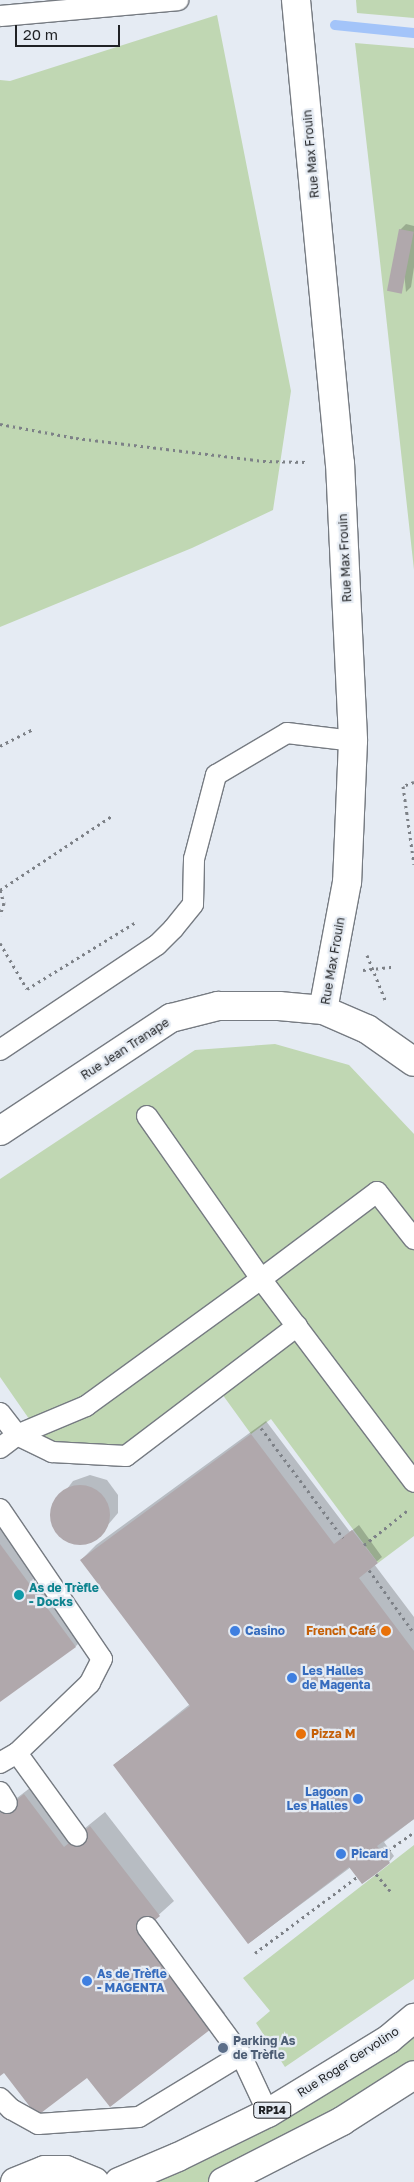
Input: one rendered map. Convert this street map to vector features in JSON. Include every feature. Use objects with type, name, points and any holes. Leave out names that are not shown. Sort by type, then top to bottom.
[{"type":"main road","name":"Rue Max Frouin","points":[[296,0],[340,463],[353,741],[347,882],[323,1010],[366,1029],[414,1062]]},
{"type":"main road","name":"Rue Jean Tranape","points":[[0,1130],[171,1018],[218,1006],[279,1006],[323,1010]]},
{"type":"main road","name":"Rue Roger Gervolino","points":[[119,2182],[178,2158],[268,2113],[389,2039],[414,2018]]},
{"type":"main road","points":[[223,2182],[342,2121],[414,2075]]},
{"type":"main road","points":[[15,2182],[45,2170],[59,2170],[86,2176],[95,2182]]},
{"type":"lane","points":[[0,16],[178,0]]},
{"type":"lane","points":[[0,1050],[157,945],[173,929],[192,904],[194,859],[216,775],[287,733],[353,741]]},
{"type":"lane","points":[[147,1116],[261,1279],[414,1482]]},
{"type":"lane","points":[[0,1448],[17,1435],[86,1406],[377,1192],[414,1239]]},
{"type":"lane","points":[[0,1413],[17,1435],[52,1452],[126,1456],[297,1326]]},
{"type":"lane","points":[[0,1509],[102,1659],[90,1683],[8,1758],[77,1836]]},
{"type":"lane","points":[[147,1926],[241,2055],[268,2113]]},
{"type":"lane","points":[[0,2098],[11,2109],[38,2124],[139,2117],[241,2055]]},
{"type":"path","points":[[0,424],[76,438],[263,461],[340,463]]},
{"type":"path","points":[[0,746],[33,729]]},
{"type":"path","points":[[414,782],[403,786],[414,864]]},
{"type":"path","points":[[0,915],[4,903],[0,890],[112,816]]},
{"type":"path","points":[[0,943],[27,989],[139,920]]},
{"type":"path","points":[[359,970],[392,967]]},
{"type":"path","points":[[261,1428],[343,1538]]},
{"type":"path","points":[[364,1545],[414,1505]]},
{"type":"path","points":[[369,1570],[414,1633]]},
{"type":"path","points":[[383,1854],[414,1832]]},
{"type":"path","points":[[376,1874],[391,1892]]},
{"type":"path","points":[[255,1953],[357,1877]]},
{"type":"green space","points":[[356,0],[414,0],[414,18],[357,13]]},
{"type":"green space","points":[[217,15],[291,391],[273,510],[192,548],[0,627],[0,80],[10,81]]},
{"type":"green space","points":[[355,43],[414,48],[414,570],[377,234]]},
{"type":"green space","points":[[275,1044],[349,1065],[414,1134],[414,1536],[378,1563],[271,1419],[251,1434],[217,1387],[126,1456],[52,1452],[0,1377],[0,1179],[195,1050]]},
{"type":"green space","points":[[414,1845],[414,1979],[285,2067],[256,2023],[270,2011],[243,1978]]},
{"type":"green space","points":[[414,2018],[414,2075],[223,2182],[119,2182]]},
{"type":"building","points":[[399,229],[414,232],[402,294],[387,291]]},
{"type":"building","name":"Les Halles de Magenta","points":[[251,1434],[334,1544],[352,1530],[378,1563],[359,1578],[414,1651],[414,1819],[377,1846],[390,1863],[376,1874],[362,1884],[349,1867],[248,1944],[113,1765],[190,1706],[80,1560]]},
{"type":"building","points":[[80,1485],[97,1490],[105,1498],[110,1515],[105,1532],[97,1540],[80,1545],[63,1540],[55,1532],[50,1515],[55,1498],[63,1490]]},
{"type":"building","name":"As de Trèfle - Docks","points":[[0,1544],[76,1647],[0,1702]]},
{"type":"building","name":"As de Trèfle - MAGENTA","points":[[24,1794],[64,1847],[90,1826],[160,1916],[138,1934],[211,2029],[110,2107],[87,2078],[37,2116],[4,2073],[0,2076],[0,1813]]},
{"type":"waterway","points":[[335,25],[414,33]]},
{"type":"place","name":"As de Trèfle - Docks","points":[[19,1595]]},
{"type":"place","name":"Casino","points":[[235,1631]]},
{"type":"place","name":"French Café","points":[[386,1631]]},
{"type":"place","name":"Les Halles de Magenta","points":[[292,1678]]},
{"type":"place","name":"Pizza M","points":[[301,1734]]},
{"type":"place","name":"Lagoon Les Halles","points":[[358,1799]]},
{"type":"place","name":"Picard","points":[[341,1854]]},
{"type":"place","name":"As de Trèfle - MAGENTA","points":[[87,1981]]},
{"type":"place","name":"Parking As de Trèfle","points":[[223,2048]]}]
